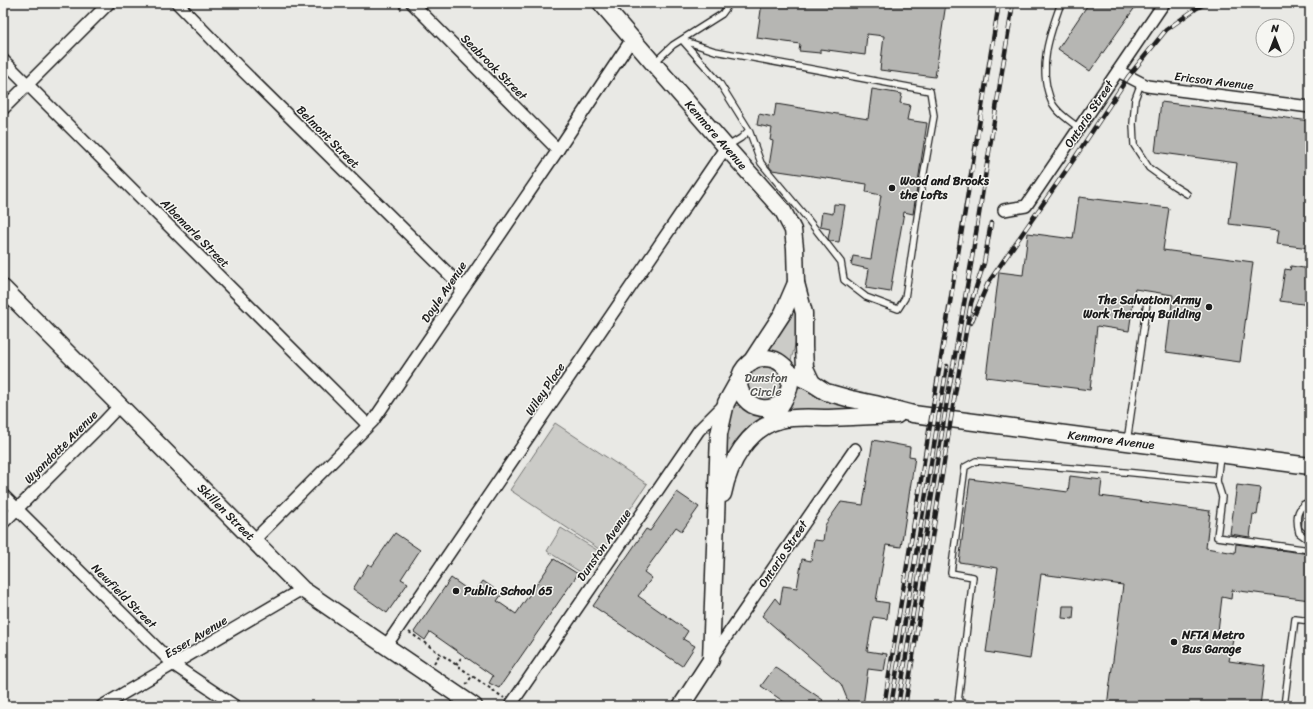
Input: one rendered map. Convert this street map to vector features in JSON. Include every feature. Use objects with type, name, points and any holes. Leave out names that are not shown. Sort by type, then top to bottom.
[{"type":"street","points":[[3,109],[109,3]]},
{"type":"street","name":"Belmont Street","points":[[177,3],[241,69],[463,288]]},
{"type":"street","name":"Seabrook Street","points":[[412,3],[558,150]]},
{"type":"street","name":"Kenmore Avenue","points":[[601,3],[783,211],[792,230],[795,248],[796,283],[804,313],[796,371],[812,383],[826,392],[844,398],[912,414],[1310,466]]},
{"type":"street","name":"Ontario Street","points":[[1004,210],[1026,206],[1164,3]]},
{"type":"street","name":"Doyle Avenue","points":[[254,540],[373,421],[632,39]]},
{"type":"street","name":"Albemarle Street","points":[[3,60],[368,426]]},
{"type":"street","name":"Ericson Avenue","points":[[1118,71],[1147,86],[1310,107]]},
{"type":"street","name":"Wiley Place","points":[[386,646],[726,147]]},
{"type":"street","name":"Kenmore Avenue","points":[[751,362],[783,313],[796,283]]},
{"type":"street","name":"Skillen Street","points":[[3,288],[302,589],[474,706]]},
{"type":"street","points":[[711,660],[719,434],[726,403],[746,367],[758,358],[775,360],[796,371],[789,391],[776,413],[749,440],[734,459],[726,479],[716,532]]},
{"type":"street","points":[[740,378],[742,394],[751,405],[776,413]]},
{"type":"street","name":"Dunston Avenue","points":[[508,703],[699,430],[726,403]]},
{"type":"street","name":"Wyandotte Avenue","points":[[3,523],[103,424],[120,405]]},
{"type":"street","name":"Kenmore Avenue","points":[[776,413],[780,420],[794,418],[830,418],[912,414]]},
{"type":"street","name":"Ontario Street","points":[[681,706],[855,449]]},
{"type":"street","name":"Newfield Street","points":[[3,495],[18,508],[174,664],[236,706]]},
{"type":"street","name":"Esser Avenue","points":[[102,706],[302,589]]},
{"type":"lane","points":[[654,64],[673,45],[722,14],[730,3]]},
{"type":"lane","points":[[1061,3],[1050,33],[1046,50],[1045,77],[1050,99],[1063,116],[1079,128]]},
{"type":"lane","points":[[682,40],[715,51],[930,91],[934,116],[905,298],[898,309],[866,297],[844,280],[840,262],[806,216],[761,163],[749,130],[719,82],[682,40]]},
{"type":"lane","points":[[1140,83],[1135,99],[1133,118],[1134,145],[1149,168],[1187,194]]},
{"type":"lane","points":[[726,147],[741,138],[749,130]]},
{"type":"lane","points":[[1127,442],[1147,302]]},
{"type":"lane","points":[[1220,454],[1217,481],[1222,497],[1217,538],[1310,550]]},
{"type":"lane","points":[[979,706],[958,702],[973,577],[951,573],[965,467],[976,461],[1124,472],[1217,481]]},
{"type":"lane","points":[[1310,502],[1304,504],[1299,509],[1298,526],[1299,533],[1310,541]]},
{"type":"lane","points":[[1304,504],[1306,509],[1305,526],[1310,531]]},
{"type":"lane","points":[[1284,706],[1295,619],[1310,621]]},
{"type":"path","points":[[406,630],[508,703]]},
{"type":"path","points":[[432,667],[440,654]]},
{"type":"path","points":[[456,665],[461,658]]},
{"type":"path","points":[[464,689],[472,676]]},
{"type":"green space","name":"Dunston Circle","points":[[791,312],[795,312],[797,316],[798,329],[791,360],[768,352],[766,348]]},
{"type":"green space","name":"Dunston Circle","points":[[765,367],[775,370],[780,374],[783,380],[783,386],[775,399],[759,401],[748,387],[748,382],[754,372]]},
{"type":"green space","name":"Dunston Circle","points":[[797,384],[804,385],[812,395],[827,402],[870,409],[795,412],[790,409],[790,404]]},
{"type":"green space","name":"Dunston Circle","points":[[739,405],[750,413],[759,416],[760,421],[723,469],[729,417],[734,406]]},
{"type":"green space","points":[[555,423],[647,484],[602,551],[510,490]]},
{"type":"green space","points":[[561,528],[600,552],[585,575],[547,551]]},
{"type":"building","points":[[762,3],[946,3],[935,77],[880,70],[884,36],[867,34],[865,55],[820,49],[820,53],[799,51],[800,44],[757,38]]},
{"type":"building","points":[[1089,3],[1138,3],[1090,71],[1058,49]]},
{"type":"building","name":"Wood and Brooks the Lofts","points":[[872,89],[902,94],[900,103],[910,105],[907,120],[927,123],[913,214],[904,212],[890,292],[866,288],[869,269],[851,265],[853,256],[871,259],[881,195],[866,192],[867,184],[772,170],[769,166],[773,141],[770,140],[772,128],[757,125],[759,114],[774,117],[776,104],[868,119]]},
{"type":"building","points":[[1161,102],[1310,121],[1310,248],[1277,244],[1279,230],[1229,224],[1237,163],[1155,152]]},
{"type":"building","points":[[1079,197],[1169,208],[1163,250],[1253,262],[1240,362],[1166,352],[1173,295],[1135,289],[1129,331],[1097,326],[1090,390],[986,377],[999,272],[1023,275],[1028,233],[1073,239]]},
{"type":"building","points":[[834,204],[845,205],[839,242],[830,241],[828,239],[830,229],[820,227],[822,212],[833,214]]},
{"type":"building","points":[[1291,266],[1310,269],[1310,305],[1280,301],[1285,269],[1290,270]]},
{"type":"building","points":[[873,440],[910,447],[909,456],[915,457],[901,547],[886,545],[876,601],[889,603],[887,619],[873,617],[867,651],[887,654],[884,671],[868,669],[863,706],[850,706],[841,684],[762,616],[775,598],[780,604],[783,586],[797,588],[802,559],[811,561],[814,540],[823,541],[825,525],[841,502],[863,505]]},
{"type":"building","points":[[1070,476],[1102,480],[1100,496],[1210,511],[1206,548],[1235,553],[1236,544],[1310,554],[1310,600],[1232,590],[1231,599],[1222,597],[1218,631],[1234,634],[1229,661],[1265,666],[1260,706],[1107,706],[1123,585],[1041,574],[1030,659],[986,652],[998,568],[959,562],[970,479],[1068,492]]},
{"type":"building","points":[[1237,485],[1261,488],[1257,515],[1253,514],[1250,537],[1230,534]]},
{"type":"building","points":[[677,492],[699,507],[682,531],[676,527],[644,572],[652,578],[638,596],[688,631],[683,639],[695,646],[682,666],[593,606],[646,529],[650,531]]},
{"type":"building","points":[[395,533],[420,550],[401,579],[408,583],[387,613],[353,589],[368,564],[372,566]]},
{"type":"building","points":[[554,559],[578,574],[499,688],[489,683],[493,676],[430,632],[425,640],[414,632],[451,578],[474,594],[483,581],[502,594],[497,601],[516,614]]},
{"type":"building","points":[[1063,606],[1074,606],[1073,619],[1062,618]]},
{"type":"building","points":[[775,667],[823,700],[819,706],[790,706],[761,686]]},
{"type":"railway","points":[[884,706],[999,3]]},
{"type":"railway","points":[[898,706],[1013,3]]},
{"type":"railway","points":[[971,323],[988,283],[1074,159],[1128,77],[1166,30],[1197,8],[1207,3]]},
{"type":"railway","points":[[905,706],[971,303],[984,263],[991,223]]},
{"type":"railway","points":[[891,706],[947,366]]},
{"type":"place","name":"Wood and Brooks the Lofts","points":[[892,188]]},
{"type":"place","name":"The Salvation Army Work Therapy Building","points":[[1209,307]]},
{"type":"place","name":"Public School 65","points":[[456,591]]},
{"type":"place","name":"NFTA Metro Bus Garage","points":[[1174,642]]}]
